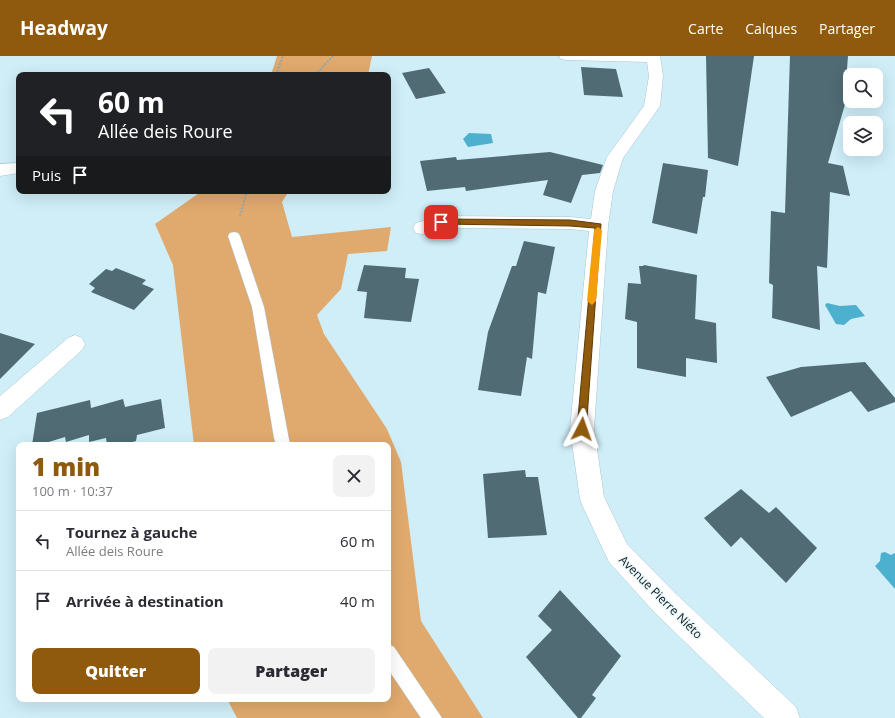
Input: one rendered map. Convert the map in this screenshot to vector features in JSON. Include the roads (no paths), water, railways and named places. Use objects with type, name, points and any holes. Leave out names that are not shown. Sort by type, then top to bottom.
[{"type":"street","points":[[566,56],[653,57]]},
{"type":"street","name":"Avenue Pierre Niéto","points":[[653,57],[656,76],[652,106],[616,157],[604,191],[598,226],[582,429],[592,499],[618,553],[665,603],[785,718]]},
{"type":"street","points":[[0,170],[16,168]]},
{"type":"street","points":[[422,228],[441,222],[570,223],[598,226]]},
{"type":"street","points":[[0,410],[75,344]]},
{"type":"lane","points":[[234,236],[258,307],[282,442]]},
{"type":"lane","points":[[391,657],[432,718]]},
{"type":"water","points":[[469,133],[491,134],[493,143],[468,147],[463,139]]},
{"type":"water","points":[[827,303],[840,306],[856,305],[865,316],[851,319],[844,325],[836,324],[825,305]]},
{"type":"water","points":[[885,552],[891,555],[895,553],[895,589],[875,566],[880,561],[881,553]]}]
